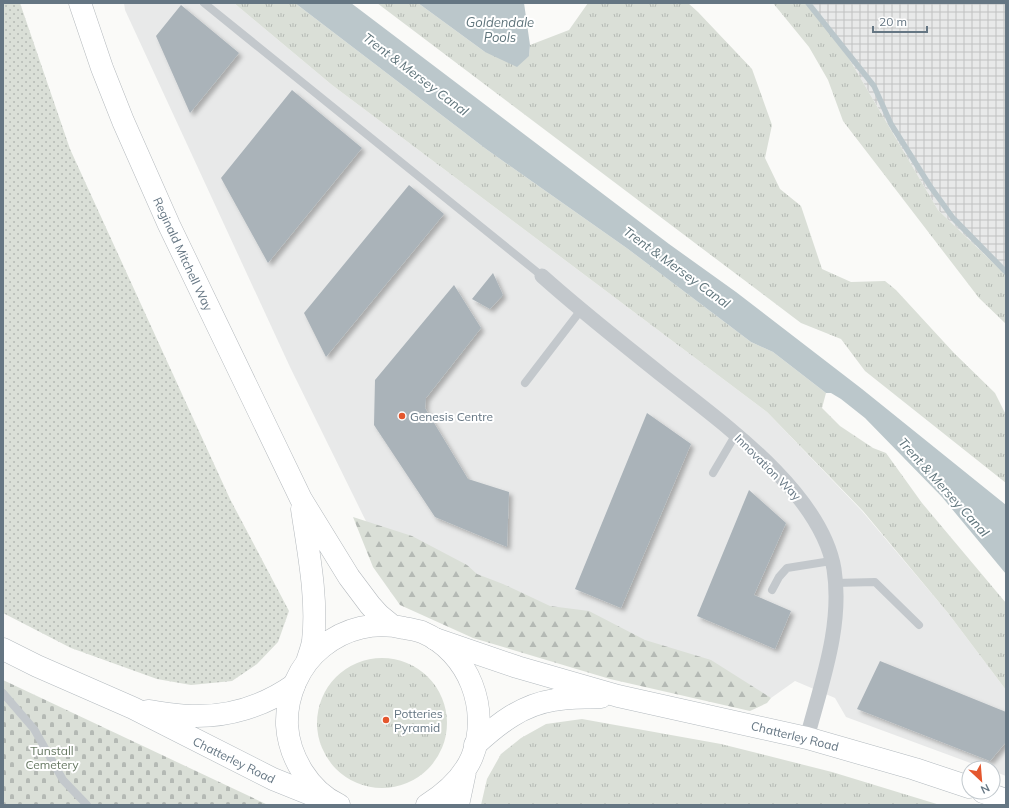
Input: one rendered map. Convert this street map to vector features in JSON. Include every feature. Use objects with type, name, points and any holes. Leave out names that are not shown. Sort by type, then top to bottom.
[{"type":"main road","name":"Reginald Mitchell Way","points":[[80,3],[102,68],[123,121],[169,226],[301,499],[349,577],[370,605],[390,624]]},
{"type":"main road","name":"Reginald Mitchell Way","points":[[301,499],[314,614],[313,642],[307,662]]},
{"type":"main road","points":[[338,805],[312,784],[301,770],[294,756],[287,725],[288,709],[294,685],[307,662],[328,642],[350,630],[364,626],[390,624],[421,632],[435,639],[448,649],[467,672],[475,691],[478,708],[478,731],[472,757],[453,786],[440,797],[427,805]]},
{"type":"main road","name":"Chatterley Road","points":[[435,639],[514,666],[618,696],[807,738],[961,784]]},
{"type":"main road","name":"Chatterley Road","points":[[3,649],[37,666],[133,708],[273,779],[338,805]]},
{"type":"main road","name":"Chatterley Road","points":[[133,708],[191,716],[230,713],[259,705],[279,695],[294,685]]},
{"type":"main road","name":"Chatterley Road","points":[[476,745],[492,729],[510,716],[530,706],[555,700],[618,696]]},
{"type":"main road","points":[[458,805],[465,769]]},
{"type":"street","name":"Innovation Way","points":[[542,276],[581,310],[736,434],[779,475],[809,510],[820,530],[832,561],[837,606],[829,655],[807,738]]},
{"type":"lane","points":[[204,3],[542,276]]},
{"type":"lane","points":[[525,382],[581,310]]},
{"type":"lane","points":[[712,473],[736,434]]},
{"type":"lane","points":[[772,590],[779,577],[787,568],[832,561]]},
{"type":"lane","points":[[835,583],[875,582],[919,625]]},
{"type":"lane","points":[[3,693],[34,729],[63,780],[86,805]]},
{"type":"shaded area","points":[[124,3],[234,3],[332,85],[767,412],[862,511],[948,613],[1006,690],[1006,776],[1001,774],[1001,760],[962,760],[846,717],[835,698],[795,681],[771,698],[541,640],[392,574],[290,367],[125,10]]},
{"type":"shaded area","points":[[811,3],[1006,3],[1006,275],[938,210],[834,33]]},
{"type":"green space","points":[[3,3],[20,3],[70,149],[230,499],[289,611],[278,642],[257,664],[232,681],[191,685],[157,679],[71,648],[3,613]]},
{"type":"green space","points":[[234,3],[295,3],[486,149],[628,249],[751,342],[773,352],[826,393],[822,408],[840,426],[873,448],[886,453],[922,503],[1006,603],[1006,690],[948,613],[863,511],[767,412],[332,85]]},
{"type":"green space","points":[[377,3],[418,3],[485,52],[529,56],[530,45],[569,30],[588,3],[688,3],[752,69],[772,125],[765,158],[780,189],[801,206],[822,269],[851,282],[885,281],[896,290],[954,353],[995,393],[1006,415],[1006,483],[865,371],[841,339],[801,323]]},
{"type":"green space","points":[[773,3],[811,3],[834,33],[938,210],[1006,275],[1006,324],[979,298],[843,121],[828,80],[809,47]]},
{"type":"green space","points":[[353,517],[412,536],[467,565],[477,574],[503,584],[550,606],[589,611],[645,640],[711,660],[771,698],[767,703],[750,711],[610,679],[473,638],[400,605],[373,567]]},
{"type":"green space","points":[[382,658],[407,663],[428,677],[442,698],[447,723],[442,748],[428,769],[407,783],[382,788],[357,783],[336,769],[322,748],[317,723],[322,698],[336,677],[357,663]]},
{"type":"green space","name":"Tunstall Cemetery","points":[[3,680],[268,805],[3,805]]},
{"type":"green space","points":[[582,719],[721,744],[832,772],[940,805],[481,805],[487,779],[501,754],[521,738],[546,724]]},
{"type":"water","name":"Trent & Mersey Canal","points":[[295,3],[351,3],[669,244],[736,292],[862,389],[1006,505],[1006,574],[942,497],[865,418],[841,399],[831,393],[826,393],[773,352],[751,342],[628,249],[486,149]]},
{"type":"water","name":"Goldendale Pools","points":[[418,3],[524,3],[530,45],[529,56],[517,67],[485,52]]},
{"type":"building","points":[[181,5],[239,53],[190,113],[156,36]]},
{"type":"building","points":[[292,90],[362,148],[268,263],[221,178]]},
{"type":"building","points":[[409,185],[444,214],[326,357],[304,313]]},
{"type":"building","points":[[493,273],[503,295],[490,309],[472,299]]},
{"type":"building","name":"Genesis Centre","points":[[454,285],[481,328],[426,398],[425,408],[468,479],[509,492],[507,547],[435,517],[374,425],[375,380]]},
{"type":"building","points":[[647,413],[691,444],[621,608],[575,589]]},
{"type":"building","points":[[749,490],[786,523],[754,595],[791,611],[775,649],[697,616]]},
{"type":"building","points":[[880,661],[1006,712],[1006,742],[991,760],[987,760],[857,709]]},
{"type":"waterway","points":[[808,3],[874,86],[891,124],[930,186],[953,218],[1006,272]]},
{"type":"place","name":"Genesis Centre","points":[[402,416]]},
{"type":"place","name":"Potteries Pyramid","points":[[386,720]]}]
